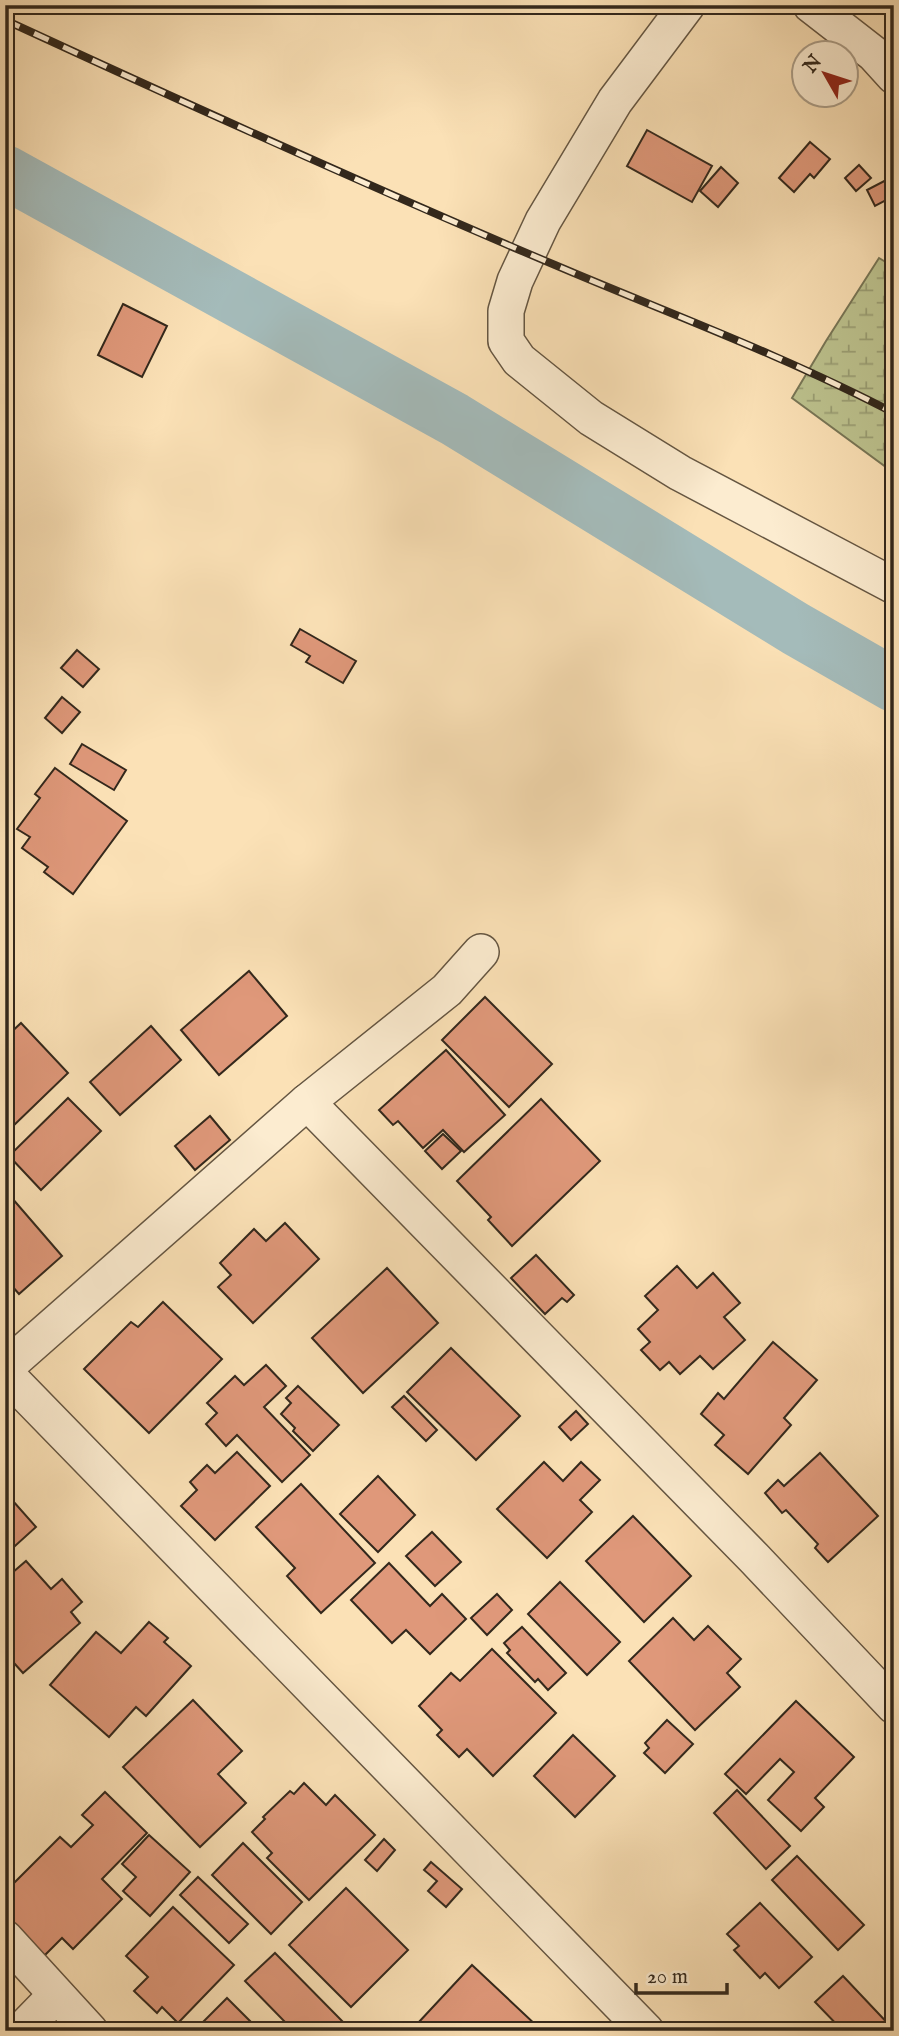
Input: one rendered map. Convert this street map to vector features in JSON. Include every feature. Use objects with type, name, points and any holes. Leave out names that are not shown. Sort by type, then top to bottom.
[{"type":"street","points":[[687,5],[615,101],[543,221],[515,281],[506,311],[506,341],[519,360],[591,418],[680,473],[894,586]]},
{"type":"street","points":[[811,5],[874,54],[894,76]]},
{"type":"street","points":[[481,953],[447,990],[307,1102],[5,1370],[646,2031]]},
{"type":"street","points":[[307,1102],[744,1548],[894,1706]]},
{"type":"street","points":[[5,1938],[90,2031]]},
{"type":"street","points":[[21,2031],[56,1994]]},
{"type":"green space","points":[[879,258],[894,267],[894,473],[792,398]]},
{"type":"building","points":[[647,130],[712,166],[692,202],[627,166]]},
{"type":"building","points":[[810,142],[830,159],[814,178],[810,174],[794,192],[779,178]]},
{"type":"building","points":[[859,165],[871,178],[856,191],[845,178]]},
{"type":"building","points":[[721,167],[738,183],[718,207],[700,191]]},
{"type":"building","points":[[894,176],[894,196],[875,206],[867,190]]},
{"type":"building","points":[[123,304],[167,326],[142,377],[98,355]]},
{"type":"building","points":[[300,629],[356,661],[343,683],[306,662],[310,656],[291,645]]},
{"type":"building","points":[[77,650],[99,669],[83,687],[61,668]]},
{"type":"building","points":[[62,697],[80,712],[62,733],[45,718]]},
{"type":"building","points":[[82,744],[126,770],[114,790],[70,764]]},
{"type":"building","points":[[55,768],[127,821],[73,894],[44,872],[48,867],[22,848],[30,837],[17,829],[40,798],[35,794]]},
{"type":"building","points":[[249,971],[287,1016],[219,1075],[181,1030]]},
{"type":"building","points":[[485,997],[552,1064],[509,1107],[442,1040]]},
{"type":"building","points":[[21,1023],[68,1073],[10,1129],[5,1123],[5,1038]]},
{"type":"building","points":[[151,1026],[181,1060],[120,1115],[90,1082]]},
{"type":"building","points":[[446,1050],[505,1115],[464,1152],[443,1130],[423,1148],[398,1121],[393,1125],[379,1110]]},
{"type":"building","points":[[68,1098],[101,1131],[41,1190],[9,1156]]},
{"type":"building","points":[[541,1099],[600,1161],[512,1246],[488,1220],[491,1217],[457,1181]]},
{"type":"building","points":[[210,1116],[230,1140],[195,1170],[175,1146]]},
{"type":"building","points":[[443,1134],[461,1151],[442,1169],[425,1151]]},
{"type":"building","points":[[5,1190],[62,1256],[19,1294],[5,1278]]},
{"type":"building","points":[[285,1223],[319,1259],[253,1323],[218,1287],[231,1275],[220,1263],[254,1229],[266,1241]]},
{"type":"building","points":[[536,1255],[574,1295],[567,1302],[562,1298],[545,1314],[511,1278]]},
{"type":"building","points":[[677,1266],[697,1288],[713,1273],[740,1303],[724,1317],[745,1340],[713,1369],[700,1356],[680,1374],[669,1362],[660,1370],[641,1350],[650,1342],[638,1329],[658,1310],[645,1296]]},
{"type":"building","points":[[387,1268],[438,1323],[363,1393],[312,1338]]},
{"type":"building","points":[[163,1302],[222,1359],[149,1433],[84,1369],[131,1322],[138,1327]]},
{"type":"building","points":[[773,1342],[817,1380],[784,1418],[791,1425],[748,1474],[715,1445],[724,1435],[701,1414],[718,1393],[724,1399]]},
{"type":"building","points":[[451,1348],[520,1416],[476,1460],[407,1392]]},
{"type":"building","points":[[266,1365],[286,1386],[264,1407],[310,1455],[282,1482],[237,1435],[226,1446],[206,1424],[217,1413],[207,1403],[235,1376],[244,1385]]},
{"type":"building","points":[[298,1386],[339,1425],[313,1451],[281,1414],[291,1403],[286,1398]]},
{"type":"building","points":[[404,1396],[437,1430],[426,1441],[392,1407]]},
{"type":"building","points":[[576,1411],[588,1424],[571,1440],[559,1427]]},
{"type":"building","points":[[237,1452],[270,1486],[215,1540],[181,1506],[197,1490],[190,1482],[207,1465],[215,1473]]},
{"type":"building","points":[[820,1453],[878,1516],[828,1562],[815,1548],[818,1544],[786,1510],[782,1513],[765,1493],[778,1480],[784,1486]]},
{"type":"building","points":[[544,1462],[563,1481],[581,1462],[600,1480],[580,1500],[592,1512],[547,1558],[497,1509]]},
{"type":"building","points":[[378,1476],[415,1515],[378,1552],[340,1514]]},
{"type":"building","points":[[301,1484],[375,1563],[321,1613],[287,1576],[295,1568],[256,1527]]},
{"type":"building","points":[[5,1492],[36,1527],[5,1555]]},
{"type":"building","points":[[633,1516],[691,1576],[644,1622],[586,1561]]},
{"type":"building","points":[[432,1532],[461,1562],[435,1586],[406,1556]]},
{"type":"building","points":[[26,1561],[51,1589],[62,1579],[82,1602],[71,1612],[80,1623],[23,1673],[5,1653],[5,1643],[13,1637],[5,1628],[5,1579]]},
{"type":"building","points":[[389,1563],[430,1606],[442,1594],[466,1619],[430,1654],[406,1630],[392,1643],[351,1600]]},
{"type":"building","points":[[560,1582],[620,1642],[587,1675],[528,1614]]},
{"type":"building","points":[[497,1594],[512,1610],[487,1635],[471,1618]]},
{"type":"building","points":[[673,1618],[694,1640],[708,1626],[741,1659],[727,1673],[740,1687],[695,1730],[629,1661]]},
{"type":"building","points":[[149,1622],[168,1638],[164,1642],[191,1666],[146,1716],[136,1707],[109,1737],[50,1685],[96,1632],[121,1653]]},
{"type":"building","points":[[522,1627],[566,1673],[548,1690],[538,1679],[535,1682],[507,1653],[510,1650],[504,1643]]},
{"type":"building","points":[[492,1649],[556,1713],[493,1776],[467,1749],[459,1757],[437,1735],[442,1730],[419,1706],[451,1673],[460,1681]]},
{"type":"building","points":[[193,1700],[242,1751],[218,1774],[246,1803],[200,1847],[123,1767]]},
{"type":"building","points":[[796,1701],[854,1757],[815,1798],[824,1807],[801,1831],[768,1800],[794,1772],[780,1759],[746,1794],[725,1774]]},
{"type":"building","points":[[667,1720],[693,1744],[665,1773],[644,1753],[649,1748],[645,1743]]},
{"type":"building","points":[[573,1735],[615,1776],[575,1817],[534,1776]]},
{"type":"building","points":[[304,1783],[326,1805],[335,1795],[375,1835],[309,1900],[267,1858],[272,1853],[252,1832],[265,1819],[263,1817],[290,1791],[294,1794]]},
{"type":"building","points":[[737,1790],[790,1846],[766,1869],[714,1813]]},
{"type":"building","points":[[105,1792],[147,1833],[102,1879],[122,1899],[73,1949],[62,1938],[43,1957],[5,1919],[5,1892],[60,1837],[71,1847],[93,1825],[82,1815]]},
{"type":"building","points":[[149,1835],[190,1872],[150,1916],[123,1891],[136,1877],[122,1864]]},
{"type":"building","points":[[384,1839],[395,1850],[377,1871],[365,1860]]},
{"type":"building","points":[[243,1843],[302,1902],[271,1934],[212,1875]]},
{"type":"building","points":[[797,1856],[864,1925],[838,1950],[772,1880]]},
{"type":"building","points":[[431,1862],[462,1889],[446,1907],[428,1891],[437,1881],[424,1870]]},
{"type":"building","points":[[198,1877],[248,1924],[229,1943],[180,1895]]},
{"type":"building","points":[[346,1888],[408,1950],[351,2007],[289,1945]]},
{"type":"building","points":[[760,1903],[812,1957],[779,1988],[765,1973],[760,1978],[734,1950],[739,1946],[727,1934]]},
{"type":"building","points":[[173,1907],[234,1965],[178,2023],[162,2007],[157,2013],[134,1991],[148,1977],[126,1956]]},
{"type":"building","points":[[275,1953],[348,2027],[344,2031],[283,2031],[288,2025],[245,1981]]},
{"type":"building","points":[[472,1965],[538,2027],[534,2031],[427,2031],[418,2023]]},
{"type":"building","points":[[843,1976],[894,2031],[843,2031],[815,2002]]},
{"type":"building","points":[[227,1998],[260,2031],[194,2031]]},
{"type":"waterway","points":[[5,172],[454,419],[796,629],[894,685]]},
{"type":"railway","points":[[5,20],[348,175],[769,354],[894,413]]}]
